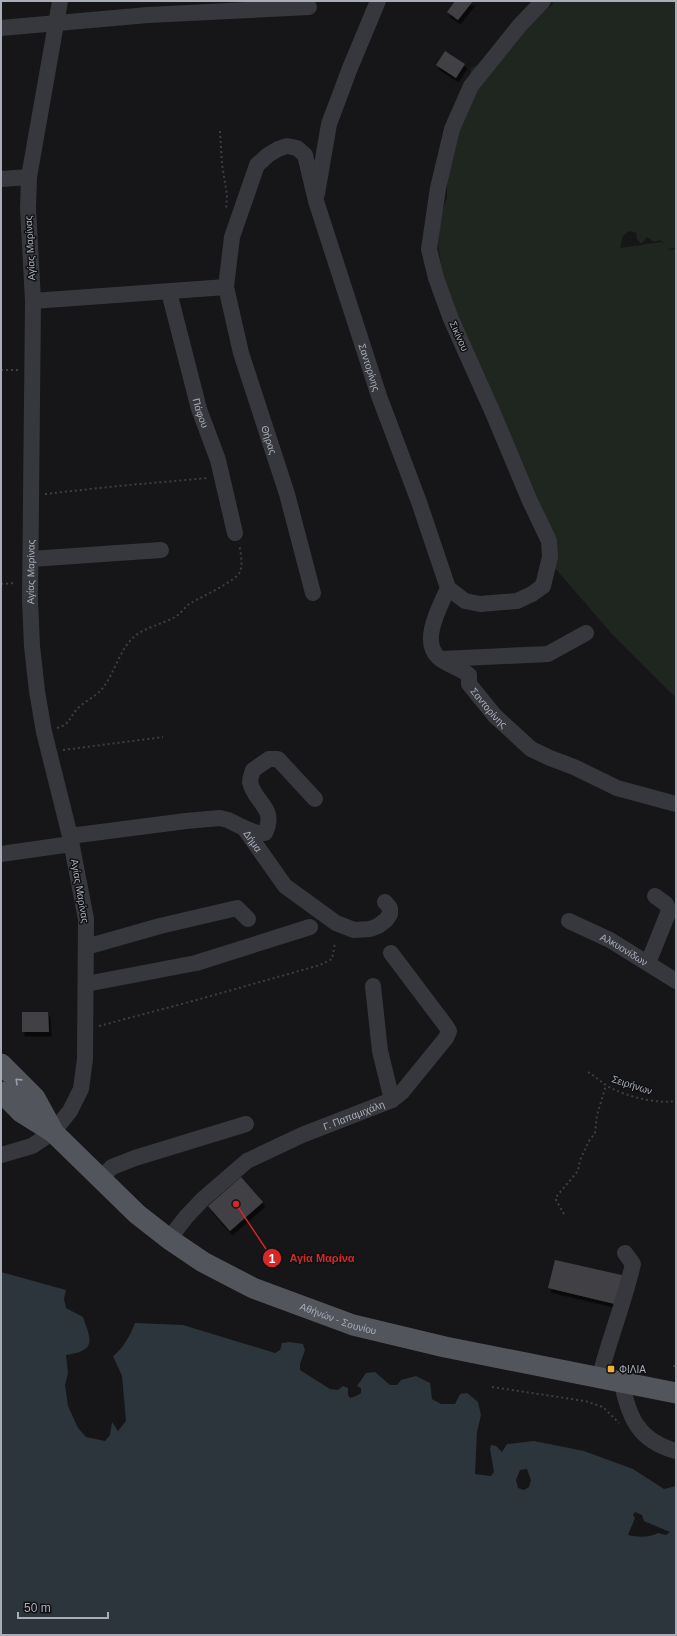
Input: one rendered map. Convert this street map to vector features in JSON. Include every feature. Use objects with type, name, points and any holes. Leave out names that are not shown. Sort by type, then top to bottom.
[{"type":"main road","name":"Αθήνών - Σουνίου","points":[[1,1064],[35,1098],[53,1132]]},
{"type":"main road","name":"Αθήνών - Σουνίου","points":[[1,1092],[21,1112],[53,1132],[137,1214],[169,1239],[203,1262],[252,1288],[353,1325],[445,1347],[676,1394]]},
{"type":"street","name":"Αγίας Μαρίνας","points":[[1,1154],[32,1146],[53,1132],[70,1112],[81,1089],[85,1059],[86,918],[71,840],[44,732],[36,691],[32,646],[30,496],[33,301],[28,208],[29,177],[60,1]]},
{"type":"street","points":[[316,201],[329,124],[350,68],[378,1]]},
{"type":"street","name":"Σικίνου","points":[[448,588],[465,601],[480,604],[517,601],[532,594],[543,586],[550,557],[549,541],[529,499],[494,413],[451,320],[436,278],[429,249],[438,188],[452,130],[471,86],[520,25],[543,1]]},
{"type":"street","points":[[1,28],[163,14],[309,7]]},
{"type":"street","name":"Σαντορίνης","points":[[226,287],[232,237],[257,165],[268,155],[278,149],[287,146],[297,148],[305,155],[316,201],[379,396],[419,502],[448,588]]},
{"type":"street","points":[[1,179],[29,177]]},
{"type":"street","points":[[33,301],[226,287]]},
{"type":"street","name":"Θήρας","points":[[226,287],[241,353],[287,494],[313,593]]},
{"type":"street","name":"Πάφου","points":[[169,292],[199,409],[218,460],[220,475],[235,533]]},
{"type":"street","points":[[31,559],[161,550]]},
{"type":"street","points":[[448,588],[432,624],[432,648],[436,656],[441,660],[548,654],[586,633]]},
{"type":"street","name":"Σαντορίνης","points":[[441,660],[469,676],[470,684],[494,716],[531,748],[617,788],[676,804]]},
{"type":"street","points":[[244,828],[257,833],[265,833],[269,825],[269,812],[253,789],[250,780],[253,770],[269,759],[278,759],[315,799]]},
{"type":"street","name":"Δήμα","points":[[1,854],[71,840],[87,835],[136,827],[220,818],[235,822],[244,828],[285,886],[336,923],[354,930],[370,929],[378,926],[386,920],[390,914],[390,908],[385,902]]},
{"type":"street","points":[[648,963],[669,911],[666,904],[655,896]]},
{"type":"street","points":[[86,947],[160,926],[237,908],[248,918]]},
{"type":"street","name":"Αλκυονίδων","points":[[569,921],[610,940],[676,981]]},
{"type":"street","points":[[86,984],[196,963],[310,926]]},
{"type":"street","name":"Γ. Παπαμιχάλη","points":[[169,1239],[186,1217],[203,1199],[247,1161],[302,1135],[392,1100],[402,1092],[446,1038],[449,1032],[391,953]]},
{"type":"street","points":[[373,986],[380,1051],[392,1100]]},
{"type":"street","points":[[100,1179],[112,1167],[135,1158],[246,1124]]},
{"type":"street","points":[[600,1379],[609,1342],[626,1293],[633,1264],[625,1253]]},
{"type":"street","points":[[622,1384],[626,1404],[634,1421],[649,1438],[662,1446],[676,1451]]},
{"type":"path","points":[[220,131],[222,164],[227,195],[225,215]]},
{"type":"path","points":[[1,370],[32,369]]},
{"type":"path","points":[[30,496],[118,486],[202,479],[220,475]]},
{"type":"path","points":[[44,732],[67,725],[77,709],[88,702],[102,689],[124,650],[137,634],[178,616],[189,604],[216,588],[230,582],[240,573],[242,560],[240,547],[235,533]]},
{"type":"path","points":[[48,752],[163,737]]},
{"type":"path","points":[[86,1031],[95,1027],[320,965],[332,959],[335,943]]},
{"type":"path","name":"Σειρήνων","points":[[588,1072],[606,1085],[618,1091],[662,1101],[676,1100]]},
{"type":"path","points":[[564,1214],[556,1200],[556,1197],[578,1170],[580,1160],[588,1141],[595,1133],[597,1115],[606,1085]]},
{"type":"path","points":[[674,1367],[676,1361]]},
{"type":"path","points":[[492,1387],[585,1401],[603,1407],[620,1424],[634,1421]]},
{"type":"shaded area","points":[[553,1],[676,1],[676,247],[671,249],[667,248],[670,250],[676,249],[676,698],[611,633],[554,567],[459,323],[442,272],[438,244],[441,213],[447,198],[447,177],[471,68],[509,49],[547,6],[549,8],[553,4]],"holes":[[[629,231],[636,233],[637,239],[640,243],[642,243],[647,237],[654,242],[661,240],[664,244],[661,242],[620,248],[623,236]]]},
{"type":"shaded area","points":[[1,1272],[66,1290],[64,1299],[66,1308],[83,1317],[88,1333],[89,1344],[83,1350],[66,1355],[68,1373],[65,1385],[68,1406],[78,1428],[86,1437],[105,1441],[110,1435],[112,1422],[118,1431],[126,1421],[122,1376],[113,1356],[126,1341],[135,1323],[183,1325],[275,1353],[280,1350],[282,1343],[289,1342],[303,1344],[305,1350],[300,1364],[300,1370],[330,1389],[338,1390],[343,1386],[348,1388],[348,1395],[350,1398],[361,1393],[361,1388],[357,1386],[366,1373],[375,1372],[390,1385],[397,1385],[401,1380],[416,1376],[430,1383],[432,1399],[441,1404],[455,1404],[460,1394],[467,1393],[478,1402],[481,1415],[477,1432],[475,1474],[491,1476],[494,1472],[490,1449],[491,1445],[496,1446],[502,1452],[507,1444],[534,1441],[584,1451],[633,1469],[664,1489],[676,1486],[676,1635],[1,1635]],"holes":[[[527,1469],[531,1480],[529,1487],[524,1490],[518,1488],[516,1480],[520,1470]],[[635,1512],[642,1515],[644,1521],[670,1532],[666,1535],[658,1533],[655,1535],[640,1537],[628,1535],[635,1518],[633,1515]]]},
{"type":"building","points":[[455,1],[473,1],[458,20],[447,12]]},
{"type":"building","points":[[445,51],[465,64],[456,78],[436,65]]},
{"type":"building","points":[[22,1012],[48,1012],[49,1032],[22,1032]]},
{"type":"building","points":[[241,1177],[263,1202],[230,1231],[208,1206]]},
{"type":"building","points":[[555,1260],[626,1276],[619,1305],[548,1288]]},
{"type":"place","name":"Αγία Μαρίνα","points":[[236,1204]]},
{"type":"place","name":"ΦΙΛΙΑ","points":[[611,1369]]}]
